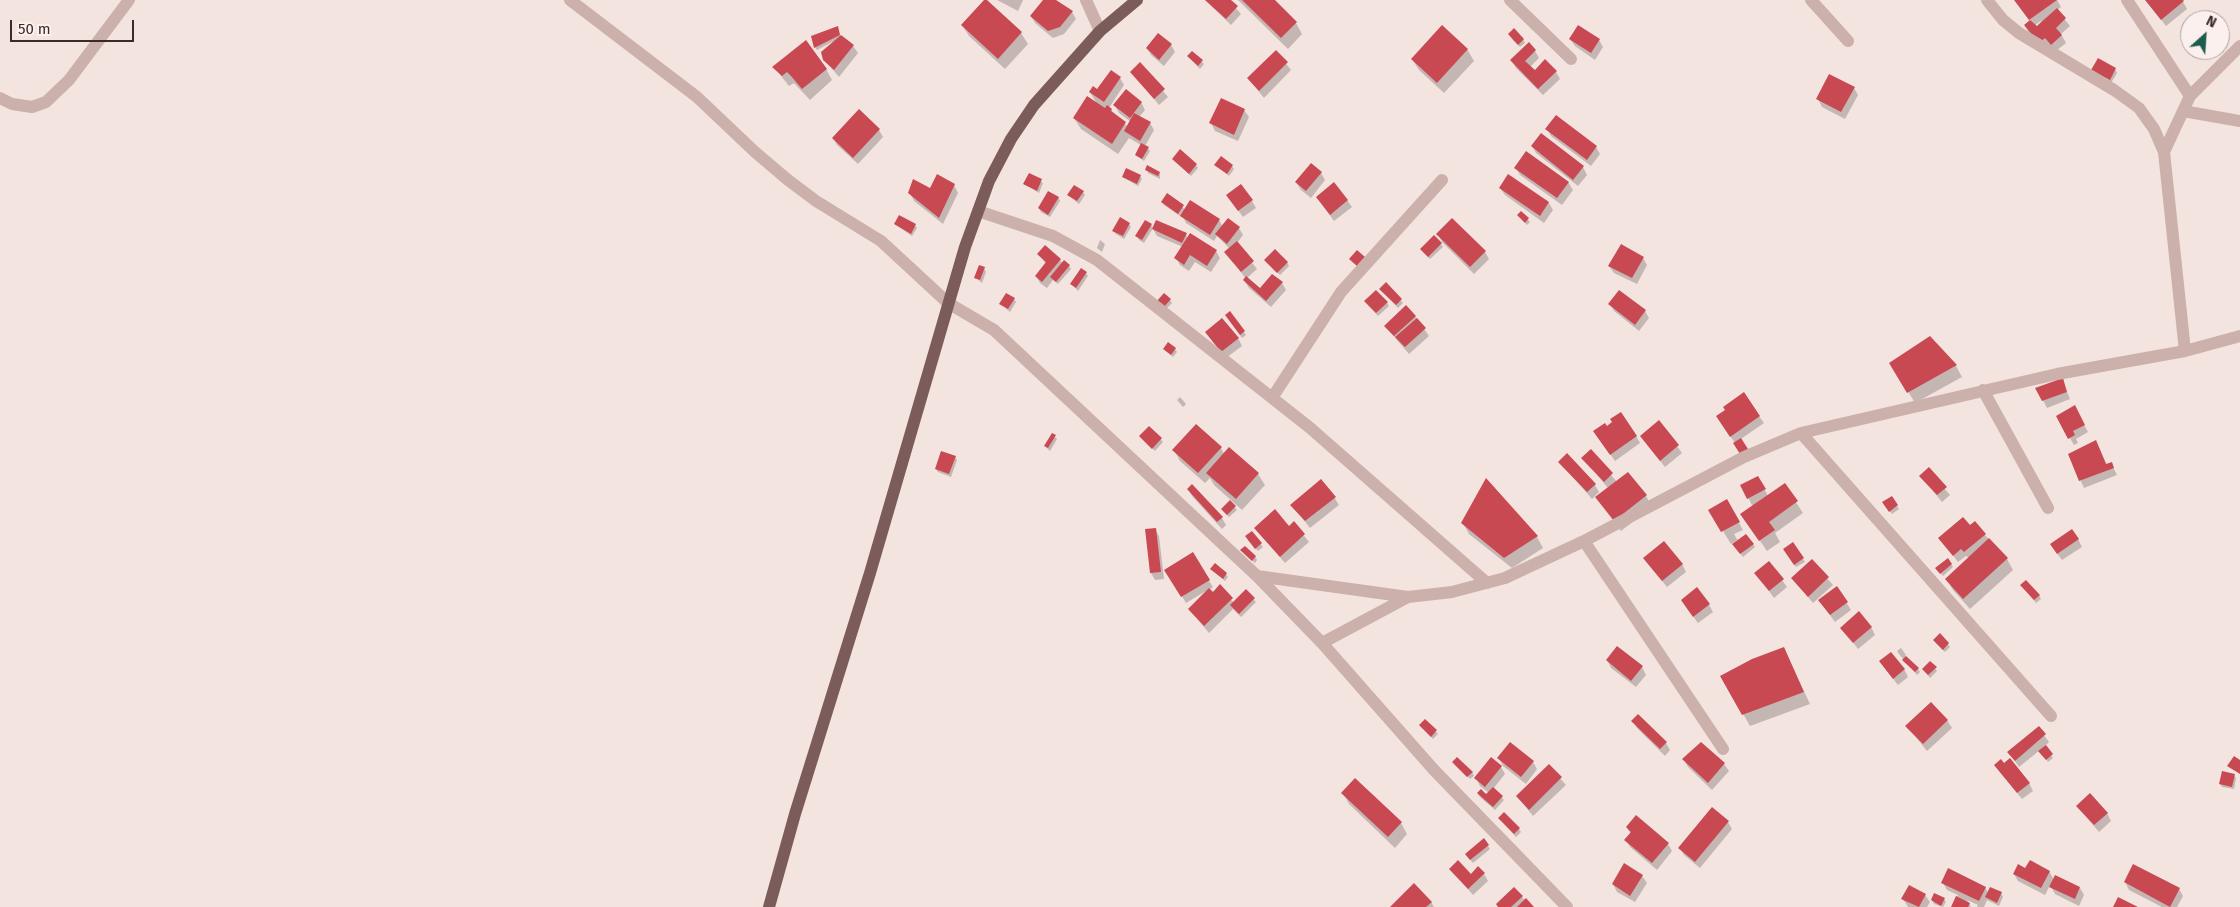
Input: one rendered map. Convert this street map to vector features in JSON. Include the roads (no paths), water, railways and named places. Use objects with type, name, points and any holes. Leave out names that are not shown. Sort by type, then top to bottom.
[{"type":"main road","points":[[769,907],[795,814],[870,573],[948,304],[989,181],[1011,139],[1034,105],[1100,31],[1137,0]]},
{"type":"street","points":[[0,98],[12,104],[32,107],[46,102],[69,80],[129,0]]},
{"type":"street","points":[[570,0],[697,97],[755,152],[788,180],[816,201],[881,241],[948,304],[994,330],[1256,576],[1322,643],[1434,770],[1567,907]]},
{"type":"street","points":[[1086,0],[1100,31]]},
{"type":"street","points":[[1510,0],[1571,58]]},
{"type":"street","points":[[1811,0],[1848,41]]},
{"type":"street","points":[[1988,0],[2003,20],[2019,33],[2114,90],[2139,108],[2154,129],[2164,152],[2185,351]]},
{"type":"street","points":[[2127,0],[2190,96]]},
{"type":"street","points":[[2164,152],[2190,96],[2240,46]]},
{"type":"street","points":[[2182,112],[2240,120]]},
{"type":"street","points":[[1272,398],[1341,292],[1442,180]]},
{"type":"street","points":[[978,211],[1053,236],[1086,252],[1309,427],[1487,583]]},
{"type":"street","points":[[1256,576],[1408,597],[1452,592],[1505,578],[1584,541],[1744,457],[1801,433],[1983,390],[2185,351],[2240,336]]},
{"type":"street","points":[[1983,390],[2048,508]]},
{"type":"street","points":[[1801,433],[2050,716]]},
{"type":"street","points":[[1584,541],[1723,749]]},
{"type":"street","points":[[1322,643],[1408,597]]}]
